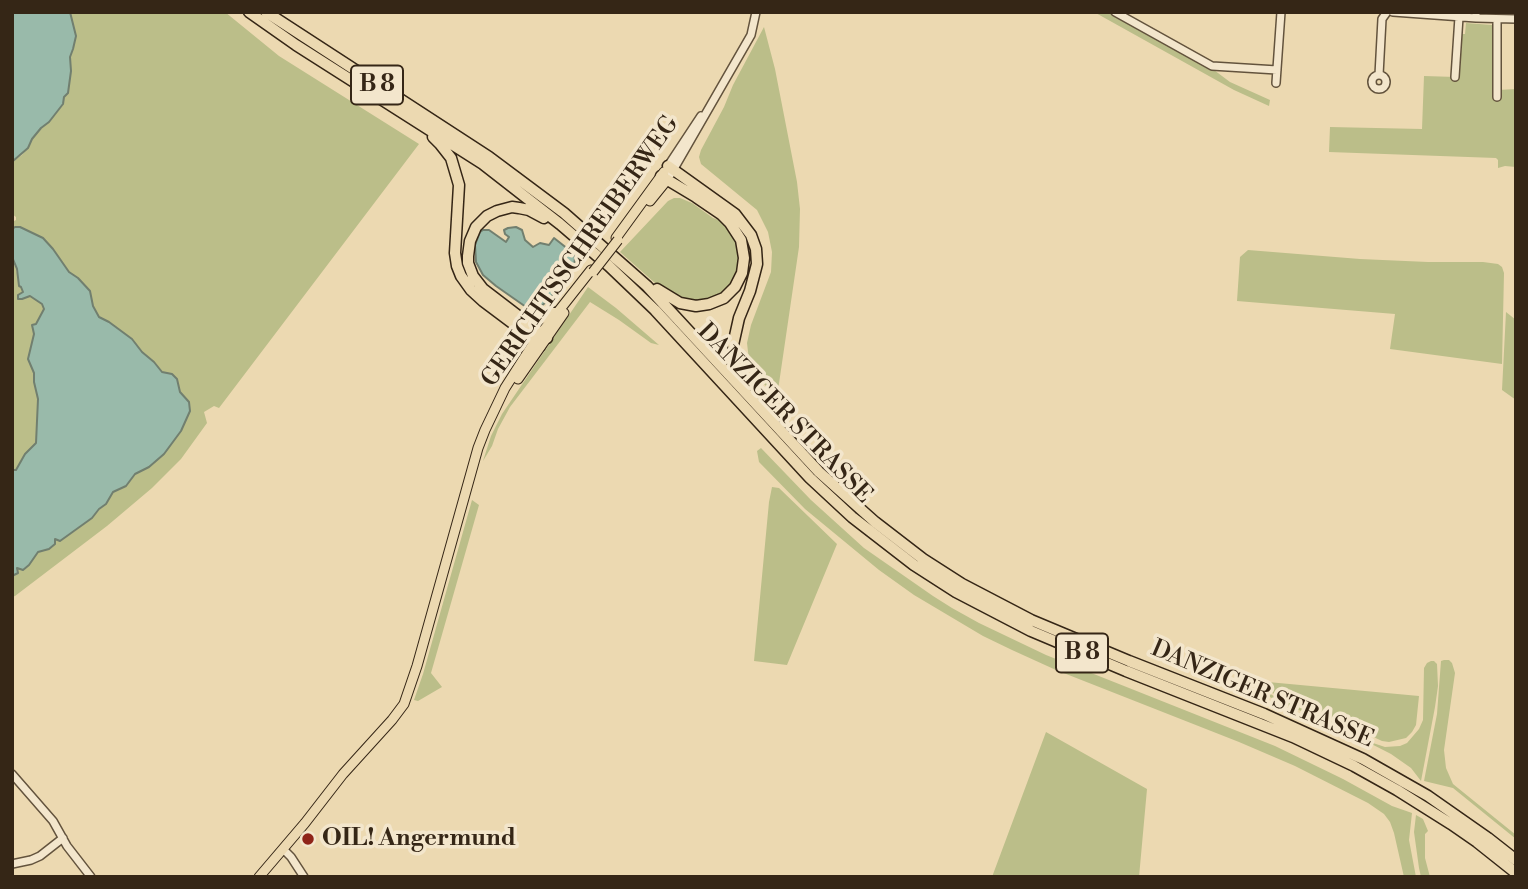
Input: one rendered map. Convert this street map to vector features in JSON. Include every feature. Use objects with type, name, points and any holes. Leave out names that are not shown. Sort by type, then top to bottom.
[{"type":"highway","name":"DANZIGER STRASSE","points":[[249,12],[483,164],[560,224],[634,289],[670,325],[810,478],[852,517],[914,565],[956,592],[1031,631],[1293,737],[1354,766],[1451,824],[1516,873]]},
{"type":"highway","name":"DANZIGER STRASSE","points":[[266,12],[499,163],[572,220],[647,286],[819,472],[860,510],[923,559],[962,584],[1031,620],[1264,714],[1352,754],[1428,796],[1516,860]]},
{"type":"highway","points":[[425,127],[450,158],[457,175],[460,195],[455,253],[461,276],[477,296],[541,340]]},
{"type":"highway","points":[[671,168],[735,214],[751,235],[756,249],[757,264],[733,345],[737,370],[754,395],[754,401]]},
{"type":"highway","points":[[647,286],[655,287],[688,306],[702,306],[717,302],[730,293],[739,280],[744,264],[744,248],[730,223],[721,214],[664,178]]},
{"type":"highway","points":[[541,340],[527,321],[496,300],[477,282],[468,263],[470,242],[476,227],[487,216],[504,208],[528,210],[552,223],[560,224]]},
{"type":"highway","points":[[527,321],[557,313]]},
{"type":"main road","name":"GERICHTSSCHREIBERWEG","points":[[283,849],[404,704],[478,447],[505,388],[671,168]]},
{"type":"main road","name":"GERICHTSSCHREIBERWEG","points":[[541,340],[557,313],[592,271]]},
{"type":"main road","points":[[259,877],[283,849]]},
{"type":"street","name":"GERICHTSSCHREIBERWEG","points":[[671,168],[700,125],[752,33],[756,12]]},
{"type":"street","points":[[1115,12],[1212,66],[1277,70]]},
{"type":"street","points":[[1276,83],[1281,12]]},
{"type":"street","points":[[1379,75],[1382,19],[1387,12]]},
{"type":"street","points":[[1393,12],[1516,19]]},
{"type":"street","points":[[1455,77],[1459,17]]},
{"type":"street","points":[[1497,19],[1497,97]]},
{"type":"street","points":[[12,774],[53,821],[91,877]]},
{"type":"street","points":[[12,864],[40,856],[63,838]]},
{"type":"street","points":[[283,849],[304,877]]},
{"type":"green space","points":[[70,12],[225,12],[279,56],[419,144],[219,408],[214,406],[204,412],[207,423],[181,459],[107,526],[12,597],[12,576],[18,573],[17,567],[29,565],[35,555],[55,539],[72,533],[92,518],[113,492],[126,486],[135,474],[149,467],[164,454],[189,402],[180,392],[172,374],[162,372],[132,339],[99,317],[90,291],[69,272],[43,238],[20,227],[12,229],[12,222],[16,220],[12,214],[13,161],[22,155],[41,128],[63,105],[64,97],[68,93],[70,57],[76,36]]},
{"type":"green space","points":[[1094,12],[1114,12],[1210,67],[1230,82],[1270,100],[1269,106],[1234,90]]},
{"type":"green space","points":[[1466,23],[1492,25],[1496,37],[1498,90],[1516,89],[1516,167],[1498,168],[1496,158],[1329,152],[1330,127],[1422,129],[1424,76],[1456,77],[1458,34],[1465,34]]},
{"type":"green space","points":[[764,27],[775,69],[800,209],[799,247],[777,397],[757,377],[749,360],[747,343],[771,272],[772,252],[768,232],[757,210],[701,164],[699,157]]},
{"type":"green space","points":[[674,198],[692,203],[722,221],[738,243],[740,266],[734,282],[724,293],[713,299],[692,303],[668,293],[620,252],[668,201]]},
{"type":"green space","points":[[1248,250],[1360,259],[1498,264],[1504,273],[1502,364],[1390,349],[1395,314],[1237,301],[1240,257]]},
{"type":"green space","points":[[12,257],[23,292],[20,295],[30,295],[42,304],[44,309],[37,322],[28,359],[34,373],[38,399],[36,443],[25,454],[16,470],[12,470]]},
{"type":"green space","points":[[588,287],[659,345],[651,343],[590,302],[510,407],[483,461],[502,414]]},
{"type":"green space","points":[[1506,312],[1516,320],[1516,400],[1502,390]]},
{"type":"green space","points":[[761,448],[811,500],[864,548],[952,608],[1046,655],[1275,746],[1392,806],[1412,813],[1409,840],[1416,877],[1404,877],[1390,822],[1384,814],[1368,803],[1295,766],[1012,650],[914,595],[805,509],[759,462],[757,451]]},
{"type":"green space","points":[[772,487],[779,488],[837,544],[787,665],[754,661]]},
{"type":"green space","points":[[472,500],[479,505],[431,673],[442,687],[418,701],[414,700],[423,674]]},
{"type":"green space","points":[[1431,661],[1437,664],[1438,686],[1421,781],[1411,768],[1391,754],[1254,690],[1256,684],[1272,695],[1317,714],[1373,743],[1385,747],[1400,746],[1407,743],[1423,720],[1424,668]]},
{"type":"green space","points":[[1441,661],[1452,663],[1455,673],[1444,750],[1446,768],[1453,784],[1516,835],[1516,839],[1453,788],[1424,781],[1437,714]]},
{"type":"green space","points":[[1257,681],[1419,696],[1416,725],[1406,738],[1382,741],[1272,693]]},
{"type":"green space","points":[[1046,732],[1147,789],[1139,877],[992,877]]},
{"type":"green space","points":[[1416,815],[1423,819],[1428,831],[1425,834],[1425,858],[1430,877],[1421,877],[1414,832]]},
{"type":"shaded area","points":[[12,12],[70,12],[76,36],[70,57],[68,93],[63,104],[12,165]]},
{"type":"shaded area","points":[[15,227],[43,238],[69,272],[90,291],[99,317],[132,339],[162,372],[172,374],[177,379],[180,392],[189,402],[190,411],[181,431],[164,454],[149,467],[135,474],[126,486],[113,492],[92,518],[60,541],[55,539],[55,544],[38,552],[29,565],[23,570],[17,568],[18,573],[12,576],[12,470],[16,470],[25,454],[36,443],[38,399],[34,373],[28,359],[34,334],[32,325],[36,324],[44,309],[42,304],[30,296],[18,299],[18,295],[23,292],[12,257],[12,229]]},
{"type":"shaded area","points":[[516,227],[522,230],[525,240],[533,247],[540,243],[549,245],[554,238],[573,253],[575,258],[574,266],[565,281],[539,308],[526,307],[496,286],[483,275],[476,262],[475,245],[480,232],[489,230],[506,242],[509,237],[504,230]]},
{"type":"place","name":"OIL! Angermund","points":[[308,839]]}]
